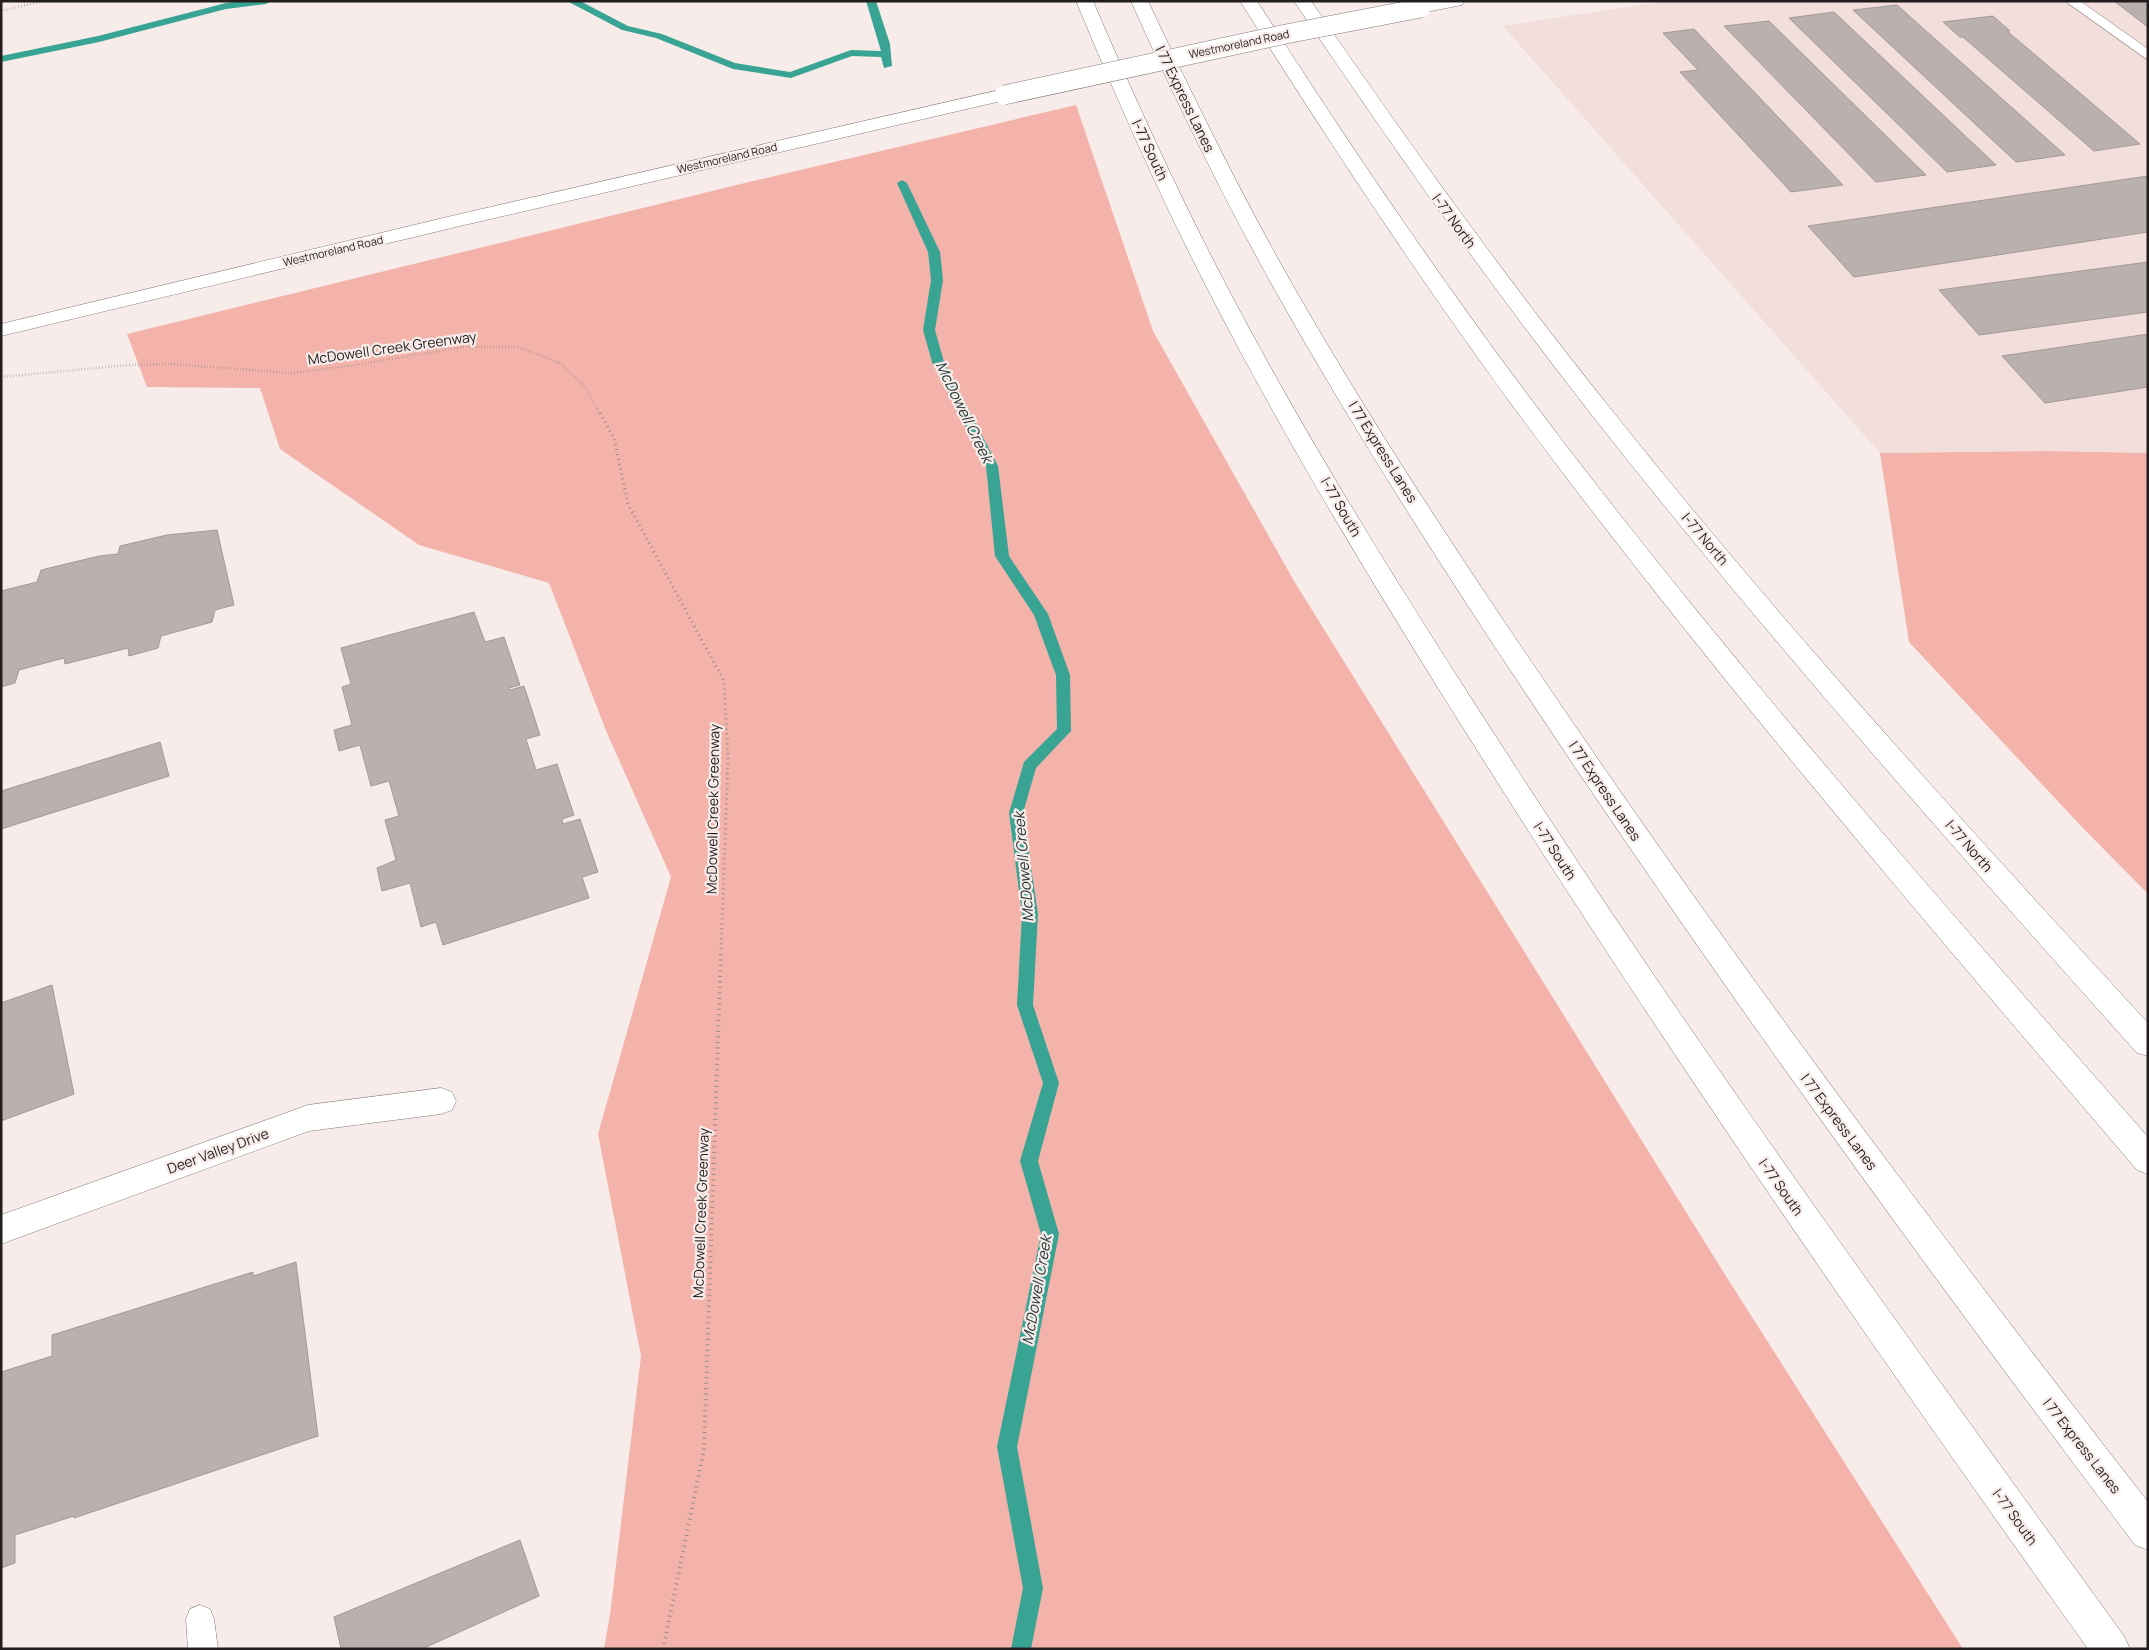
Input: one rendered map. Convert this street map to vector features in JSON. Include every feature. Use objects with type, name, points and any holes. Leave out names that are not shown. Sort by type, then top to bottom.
[{"type":"main road","name":"I-77 South","points":[[1084,1],[1147,144],[1198,250],[1339,504],[1444,676],[1566,869],[1721,1102],[1920,1386],[2111,1649]]},
{"type":"main road","name":"I 77 Express Lanes","points":[[1139,1],[1203,137],[1276,272],[1412,499],[1516,660],[1644,848],[1803,1074],[2008,1350],[2148,1532]]},
{"type":"main road","points":[[1248,1],[1343,152],[1436,287],[1612,520],[1785,736],[1949,930],[2148,1160]]},
{"type":"main road","name":"I-77 North","points":[[1302,1],[1416,168],[1495,277],[1592,401],[1708,543],[1848,709],[2148,1044]]},
{"type":"main road","name":"Westmoreland Road","points":[[1,330],[460,220],[1004,95],[1268,38],[1456,1]]},
{"type":"main road","name":"Deer Valley Drive","points":[[1,1230],[308,1118],[441,1101]]},
{"type":"lane","points":[[2071,1],[2148,56]]},
{"type":"lane","points":[[200,1619],[203,1649]]},
{"type":"path","points":[[1,10],[42,1]]},
{"type":"path","name":"McDowell Creek Greenway","points":[[1,377],[128,365],[173,364],[290,373],[349,366],[463,347],[518,347],[560,363],[585,387],[614,438],[628,504],[724,681],[728,760],[704,1449],[664,1649]]},
{"type":"shaded area","points":[[1665,1],[2148,1],[2148,453],[2045,451],[1880,453],[1503,26]]},
{"type":"shaded area","points":[[1076,105],[1153,331],[1294,581],[1724,1273],[1963,1649],[604,1649],[610,1615],[641,1356],[598,1134],[671,877],[607,733],[549,583],[419,545],[280,449],[260,388],[147,387],[127,334],[753,181]]},
{"type":"shaded area","points":[[2045,451],[2148,453],[2148,894],[2081,826],[1909,642],[1880,453]]},
{"type":"building","points":[[2114,1],[2148,1],[2148,27]]},
{"type":"building","points":[[1897,5],[2065,155],[2016,162],[1853,10]]},
{"type":"building","points":[[1834,12],[1996,165],[1947,172],[1789,18]]},
{"type":"building","points":[[1993,16],[2010,31],[2007,31],[2140,144],[2094,151],[1963,37],[1960,37],[1943,22]]},
{"type":"building","points":[[1769,21],[1926,175],[1876,182],[1724,26]]},
{"type":"building","points":[[1694,29],[1843,185],[1791,192],[1680,72],[1698,70],[1663,33]]},
{"type":"building","points":[[2148,176],[2148,232],[1854,277],[1808,226]]},
{"type":"building","points":[[2148,262],[2148,312],[1979,335],[1939,290]]},
{"type":"building","points":[[2148,334],[2148,387],[2045,403],[2002,356]]},
{"type":"building","points":[[217,530],[234,605],[215,610],[212,622],[161,636],[158,648],[129,656],[128,648],[65,664],[64,658],[19,670],[15,683],[1,687],[1,591],[37,582],[41,570],[99,556],[118,554],[120,546],[167,535]]},
{"type":"building","points":[[474,612],[485,642],[504,637],[520,685],[509,688],[510,690],[524,686],[540,735],[526,739],[536,770],[557,764],[574,815],[562,819],[563,824],[580,819],[598,872],[582,877],[589,898],[443,945],[436,922],[421,927],[410,883],[382,891],[377,868],[396,860],[385,820],[399,816],[389,781],[371,786],[360,745],[339,751],[334,730],[352,725],[342,687],[351,684],[341,648]]},
{"type":"building","points":[[160,742],[169,776],[1,829],[1,791]]},
{"type":"building","points":[[52,985],[74,1094],[1,1121],[1,1003]]},
{"type":"building","points":[[296,1262],[318,1436],[74,1518],[74,1516],[15,1535],[15,1563],[1,1568],[1,1372],[52,1356],[52,1335],[253,1272],[253,1276]]},
{"type":"building","points":[[520,1540],[539,1596],[422,1649],[341,1649],[334,1617]]},
{"type":"waterway","points":[[1,59],[99,39],[226,6],[266,1]]},
{"type":"waterway","points":[[572,1],[625,28],[659,36],[733,66],[791,75],[851,53],[886,54]]},
{"type":"waterway","name":"McDowell Creek","points":[[871,1],[885,44],[886,54]]},
{"type":"waterway","name":"McDowell Creek","points":[[886,54],[887,66]]},
{"type":"waterway","name":"McDowell Creek","points":[[902,183],[934,252],[937,280],[929,330],[938,362],[992,466],[1002,556],[1041,614],[1063,675],[1064,731],[1029,766],[1016,813],[1030,914],[1025,1005],[1051,1083],[1029,1161],[1050,1234],[1007,1447],[1033,1588],[1021,1649]]}]
